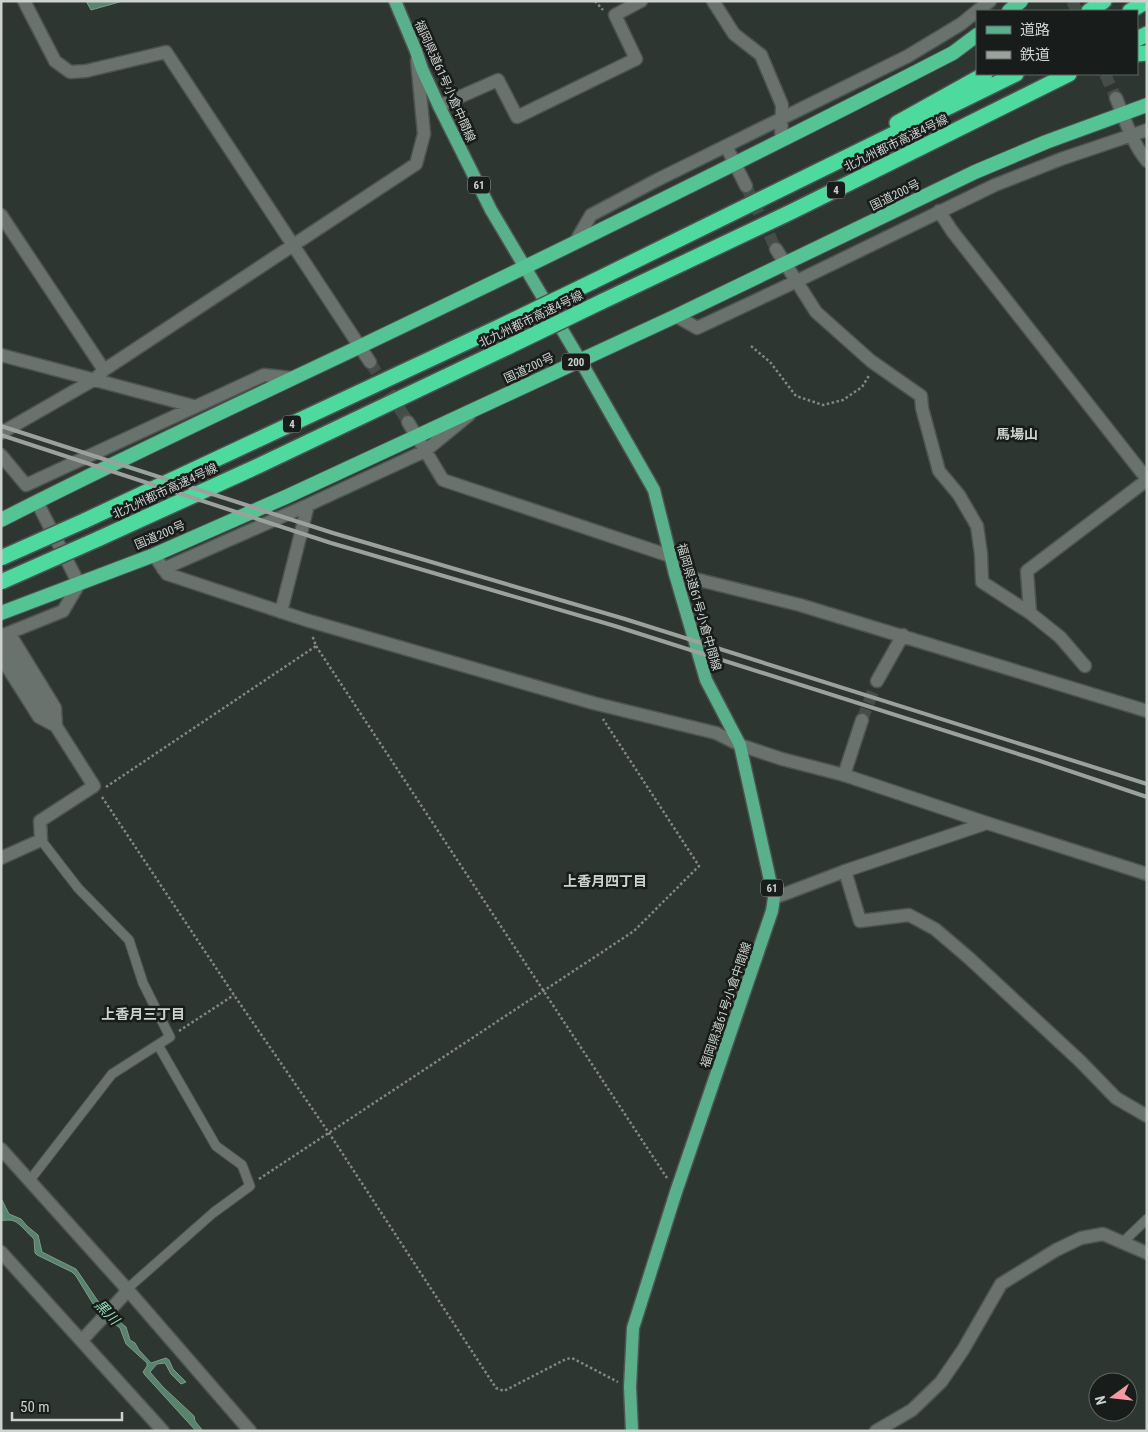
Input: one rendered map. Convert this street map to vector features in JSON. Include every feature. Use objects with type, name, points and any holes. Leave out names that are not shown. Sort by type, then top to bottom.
[{"type":"highway","points":[[1010,10],[1021,1]]},
{"type":"highway","points":[[1090,10],[1104,1]]},
{"type":"highway","points":[[1132,10],[1147,1]]},
{"type":"highway","points":[[1,520],[781,141],[953,53],[976,36]]},
{"type":"highway","points":[[782,190],[983,75]]},
{"type":"highway","name":"北九州都市高速4号線","points":[[1,558],[499,327],[1014,75]]},
{"type":"highway","name":"北九州都市高速4号線","points":[[1,582],[258,466],[793,211],[1068,75]]},
{"type":"highway","name":"国道200号","points":[[1,613],[154,555],[676,316],[975,172],[1046,142],[1147,105]]},
{"type":"main road","name":"福岡県道61号小倉中間線","points":[[396,1],[422,69],[491,210],[654,490],[670,556],[706,680],[740,745],[774,898],[772,911],[676,1192],[633,1328],[630,1387],[632,1431]]},
{"type":"street","points":[[24,1],[55,61],[70,72],[86,71],[166,52],[291,245],[370,362]]},
{"type":"street","points":[[439,106],[498,80],[517,117],[636,59],[615,15],[641,1]]},
{"type":"street","points":[[713,1],[734,34],[762,55],[782,104],[781,141]]},
{"type":"street","points":[[978,10],[990,1]]},
{"type":"street","points":[[576,241],[591,215],[908,56],[961,24],[976,12]]},
{"type":"street","points":[[1,433],[95,379],[104,370],[416,164],[424,134],[416,50]]},
{"type":"street","points":[[1116,98],[1131,135],[1147,162]]},
{"type":"street","points":[[676,316],[697,328],[995,185],[1061,159],[1147,130]]},
{"type":"street","points":[[726,146],[746,186]]},
{"type":"street","points":[[939,211],[952,231],[1147,479],[1027,571],[1030,613]]},
{"type":"street","points":[[1,215],[104,370]]},
{"type":"street","points":[[776,249],[816,312],[871,361],[921,396],[922,408],[939,470],[959,495],[977,526],[982,582],[1030,613],[1060,638],[1085,666]]},
{"type":"street","points":[[1,355],[194,406]]},
{"type":"street","points":[[1,455],[26,485],[264,375],[292,378]]},
{"type":"street","points":[[163,569],[425,451],[479,407]]},
{"type":"street","points":[[408,422],[443,480],[670,556]]},
{"type":"street","points":[[1,858],[41,840],[40,821],[94,786],[4,643],[63,610],[79,584],[37,502]]},
{"type":"street","points":[[281,612],[308,505]]},
{"type":"street","points":[[154,555],[167,574],[281,612],[593,703],[716,733],[740,745],[782,759],[844,775],[1147,874]]},
{"type":"street","points":[[675,574],[800,605],[903,635],[1147,712]]},
{"type":"street","points":[[878,681],[903,635]]},
{"type":"street","points":[[844,775],[862,720]]},
{"type":"street","points":[[774,898],[845,871],[987,823]]},
{"type":"street","points":[[845,871],[860,921],[910,915],[935,929],[1080,1061],[1116,1098],[1147,1116]]},
{"type":"street","points":[[1,1148],[125,1292],[250,1431]]},
{"type":"street","points":[[876,1431],[912,1410],[941,1382],[963,1350],[1001,1284],[1056,1250],[1081,1238],[1103,1234],[1147,1253]]},
{"type":"street","points":[[1,1252],[85,1336],[163,1431]]},
{"type":"street","points":[[85,1336],[125,1292]]},
{"type":"lane","points":[[30,1180],[112,1074],[170,1037],[143,983],[129,940],[78,888],[41,840]]},
{"type":"lane","points":[[125,1292],[213,1214],[250,1186],[242,1165],[216,1146],[158,1045]]},
{"type":"lane","points":[[1123,1242],[1147,1219]]},
{"type":"path","points":[[751,346],[770,362],[796,396],[823,405],[844,400],[862,387],[871,372],[871,361]]},
{"type":"path","points":[[306,620],[316,646],[676,1192]]},
{"type":"path","points":[[316,646],[98,792],[329,1133],[496,1388],[504,1391],[566,1359],[572,1358],[630,1387]]},
{"type":"path","points":[[250,1186],[634,931],[699,866],[593,703]]},
{"type":"path","points":[[170,1037],[234,995]]},
{"type":"water","points":[[86,1],[123,1],[91,10]]},
{"type":"water","name":"黒川","points":[[1,1198],[9,1214],[21,1219],[38,1235],[42,1252],[76,1269],[102,1307],[126,1327],[130,1340],[135,1343],[151,1363],[166,1358],[169,1360],[173,1369],[186,1382],[181,1384],[171,1374],[165,1363],[157,1364],[150,1372],[194,1416],[195,1421],[203,1431],[196,1431],[145,1375],[143,1372],[147,1363],[126,1344],[120,1328],[98,1312],[76,1276],[72,1272],[37,1255],[35,1253],[34,1239],[19,1224],[12,1220],[1,1220]]},
{"type":"tunnel","points":[[1072,1],[1076,10]]},
{"type":"tunnel","points":[[1105,75],[1116,98]]},
{"type":"tunnel","points":[[746,186],[776,249]]},
{"type":"tunnel","points":[[370,362],[408,422]]},
{"type":"tunnel","points":[[862,720],[877,681]]},
{"type":"railway","points":[[1,426],[333,533],[625,619],[1147,784]]},
{"type":"railway","points":[[1,435],[331,543],[615,626],[1034,759],[1147,797]]},
{"type":"district","name":"馬場山","points":[[1017,434]]},
{"type":"district","name":"上香月四丁目","points":[[605,881]]},
{"type":"district","name":"上香月三丁目","points":[[143,1014]]}]
